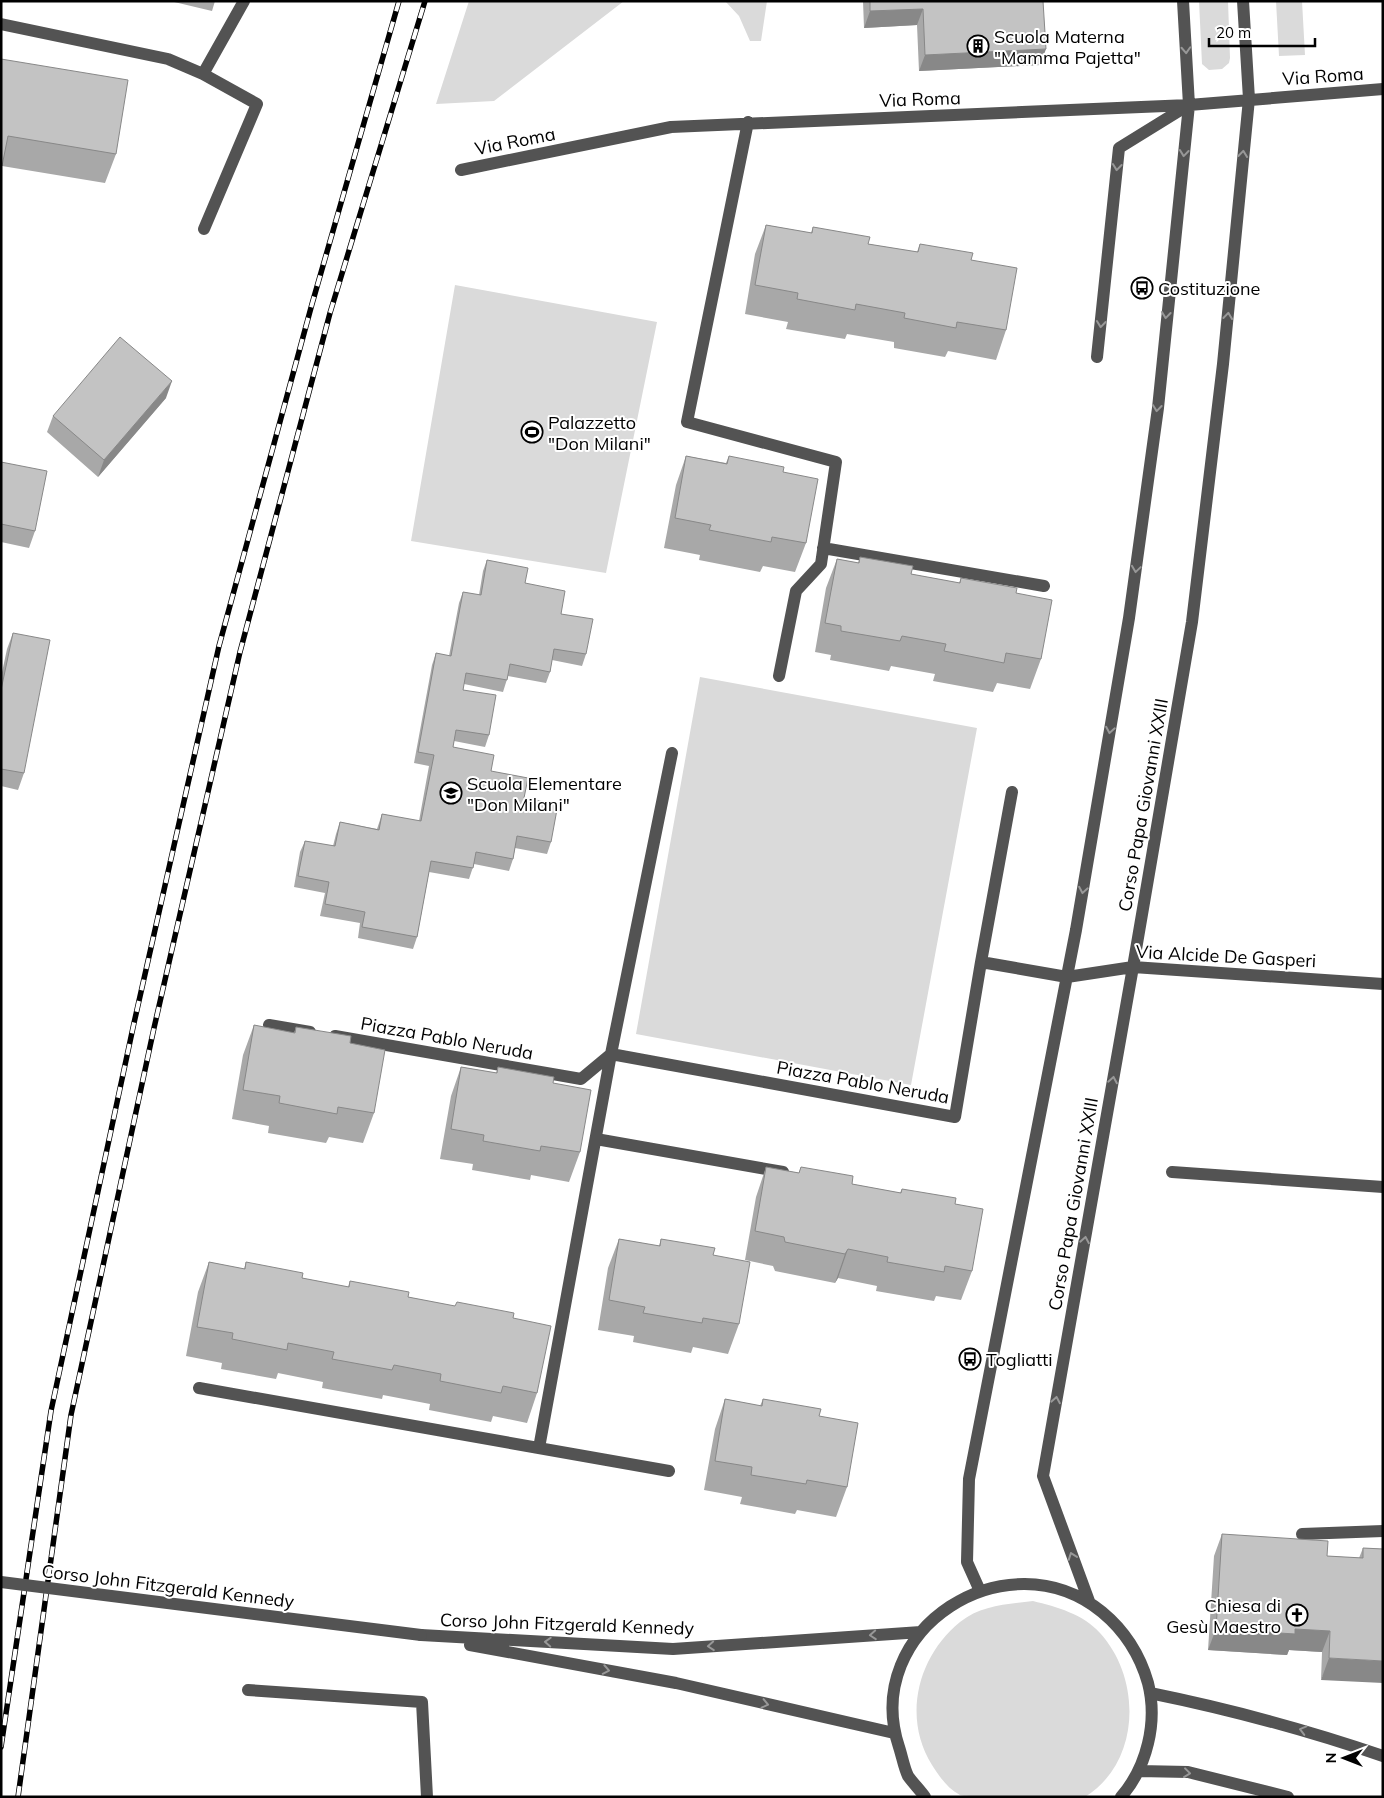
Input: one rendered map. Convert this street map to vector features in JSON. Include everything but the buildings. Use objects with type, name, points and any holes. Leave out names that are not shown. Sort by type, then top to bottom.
[{"type":"street","points":[[203,74],[244,1]]},
{"type":"street","points":[[980,1591],[967,1562],[969,1479],[1067,977],[1129,618],[1158,408],[1189,105],[1183,1]]},
{"type":"street","name":"Corso Papa Giovanni XXIII","points":[[1089,1602],[1043,1476],[1192,622],[1223,364],[1249,99],[1243,1]]},
{"type":"street","points":[[1,24],[168,58],[203,74],[257,104],[204,229]]},
{"type":"street","name":"Via Roma","points":[[461,170],[671,127],[748,122],[1189,105],[1383,89]]},
{"type":"street","points":[[1097,356],[1119,148],[1189,105]]},
{"type":"street","points":[[748,122],[687,422],[836,462],[820,564],[796,591],[779,676]]},
{"type":"street","points":[[823,548],[1044,586]]},
{"type":"street","points":[[539,1448],[612,1054],[672,753]]},
{"type":"street","name":"Piazza Pablo Neruda","points":[[269,1025],[581,1079],[612,1054],[955,1117],[1012,792]]},
{"type":"street","points":[[981,962],[1067,977]]},
{"type":"street","name":"Via Alcide De Gasperi","points":[[1067,977],[1133,967],[1383,984]]},
{"type":"street","points":[[596,1139],[798,1174]]},
{"type":"street","points":[[1172,1172],[1383,1187]]},
{"type":"street","points":[[198,1388],[669,1471]]},
{"type":"street","points":[[1302,1534],[1383,1531]]},
{"type":"street","name":"Corso John Fitzgerald Kennedy","points":[[1,1582],[421,1635],[676,1683],[894,1733]]},
{"type":"street","points":[[925,1797],[908,1775],[894,1733],[893,1704],[898,1675],[908,1652],[921,1632],[938,1614],[958,1600],[1005,1584],[1031,1584],[1061,1589],[1089,1602],[1114,1622],[1136,1650],[1150,1693],[1151,1730],[1139,1771],[1121,1797]]},
{"type":"street","name":"Corso John Fitzgerald Kennedy","points":[[421,1635],[673,1649],[921,1632]]},
{"type":"street","points":[[248,1690],[422,1702],[427,1797]]},
{"type":"street","points":[[1150,1693],[1207,1704],[1306,1731],[1383,1756]]},
{"type":"street","points":[[1139,1771],[1188,1772],[1288,1797]]},
{"type":"shaded area","points":[[469,1],[624,1],[494,101],[436,104]]},
{"type":"shaded area","points":[[725,1],[767,1],[761,41],[750,41],[739,16]]},
{"type":"shaded area","points":[[1199,1],[1228,1],[1230,58],[1229,63],[1222,69],[1209,70],[1202,64]]},
{"type":"shaded area","points":[[1276,1],[1302,1],[1305,55],[1279,56]]},
{"type":"shaded area","name":"Palazzetto \"Don Milani\"","points":[[455,285],[657,322],[606,573],[411,541]]},
{"type":"shaded area","points":[[700,677],[977,728],[911,1085],[636,1034]]},
{"type":"shaded area","points":[[1033,1601],[1060,1609],[1086,1621],[1100,1633],[1114,1652],[1123,1673],[1128,1696],[1129,1719],[1125,1742],[1117,1763],[1103,1782],[1085,1797],[960,1795],[947,1785],[932,1765],[923,1746],[918,1727],[917,1708],[919,1688],[925,1670],[934,1652],[946,1636],[968,1616],[995,1606]]},
{"type":"railway","points":[[1,1747],[51,1411],[134,1023],[219,646],[312,304],[399,1]]},
{"type":"railway","points":[[18,1797],[71,1415],[154,1028],[240,652],[330,313],[425,1]]},
{"type":"place","name":"Scuola Materna \"Mamma Pajetta\"","points":[[978,46]]},
{"type":"place","name":"Costituzione","points":[[1142,288]]},
{"type":"place","name":"Palazzetto \"Don Milani\"","points":[[532,432]]},
{"type":"place","name":"Scuola Elementare \"Don Milani\"","points":[[451,793]]},
{"type":"place","name":"Togliatti","points":[[970,1359]]},
{"type":"place","name":"Chiesa di Gesù Maestro","points":[[1297,1615]]}]
